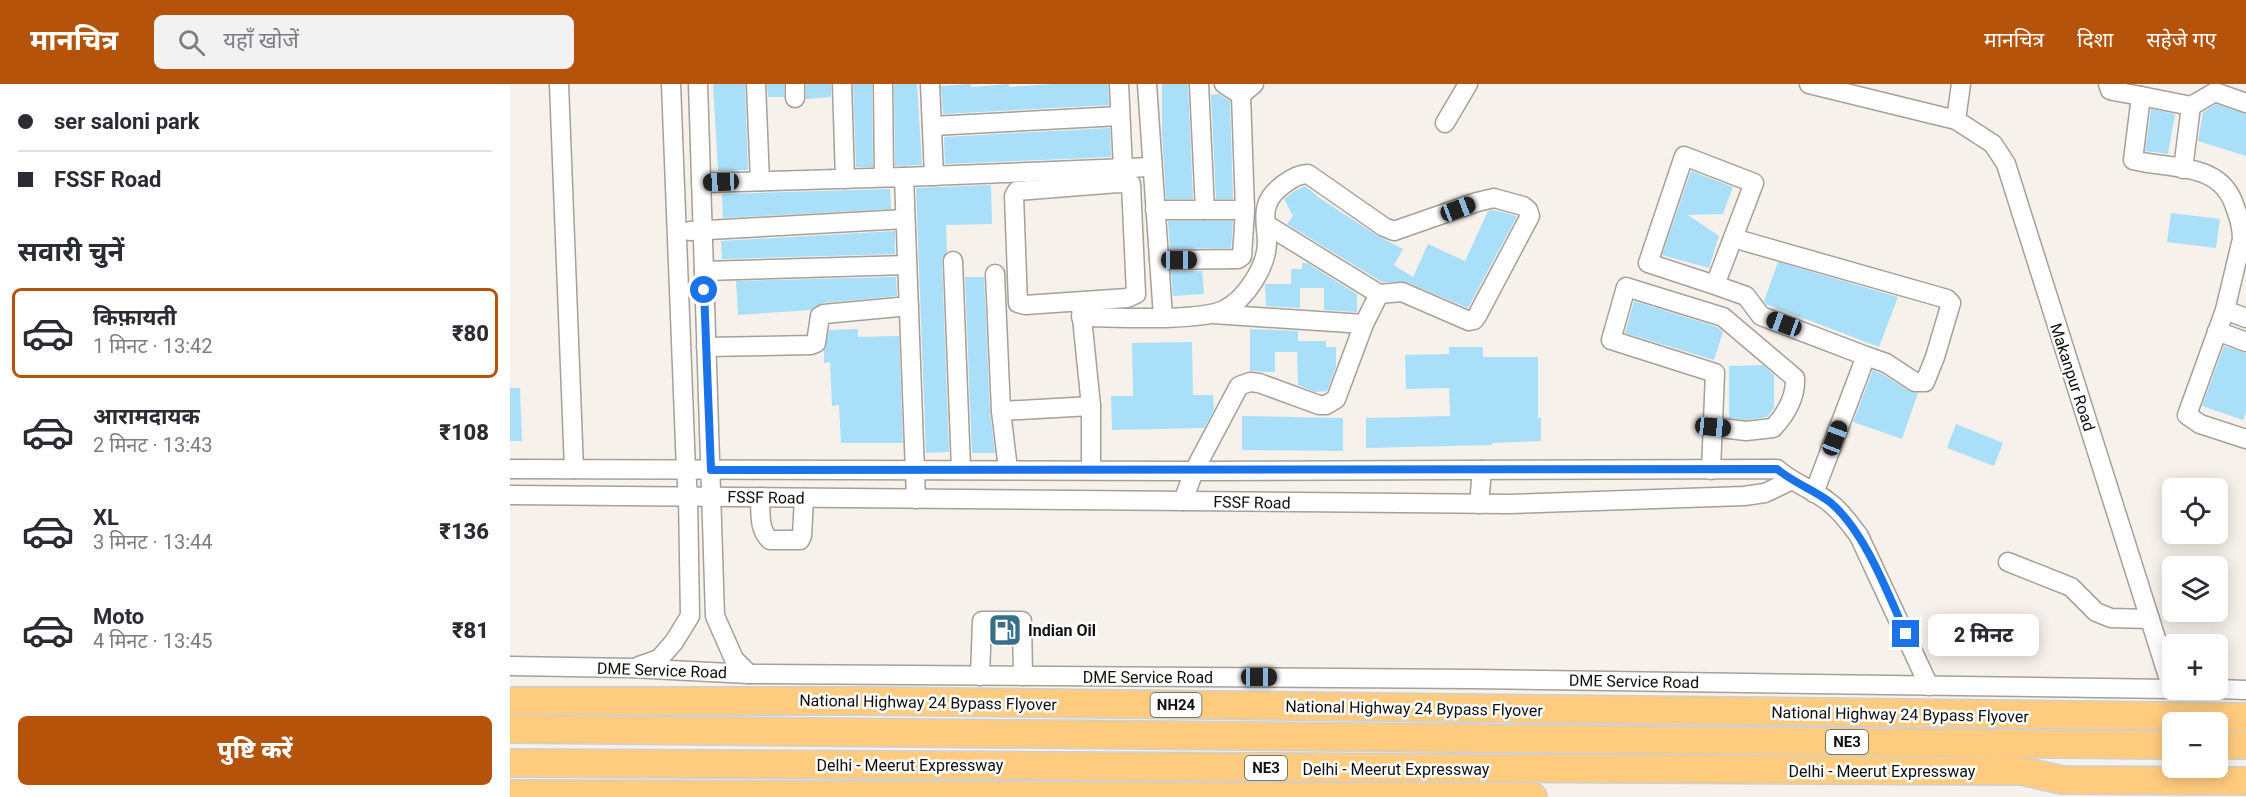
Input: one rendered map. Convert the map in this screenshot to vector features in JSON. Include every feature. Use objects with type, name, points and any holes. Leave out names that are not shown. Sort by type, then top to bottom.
[{"type":"highway","name":"National Highway 24 Bypass Flyover","points":[[510,701],[863,701],[2246,717]]},
{"type":"highway","name":"Delhi - Meerut Expressway","points":[[510,729],[2162,745]]},
{"type":"highway","points":[[2228,745],[2246,745]]},
{"type":"highway","name":"Delhi - Meerut Expressway","points":[[510,763],[2022,771],[2062,780],[2246,781]]},
{"type":"highway","points":[[510,794],[1533,797]]},
{"type":"street","points":[[559,84],[573,469]]},
{"type":"street","points":[[631,668],[659,659],[674,642],[690,616],[688,496],[671,84]]},
{"type":"street","points":[[698,84],[715,615],[734,659],[749,674]]},
{"type":"street","points":[[756,84],[760,181]]},
{"type":"street","points":[[842,84],[845,178]]},
{"type":"street","points":[[883,84],[884,177]]},
{"type":"street","points":[[930,84],[934,176]]},
{"type":"street","points":[[1119,84],[1123,169]]},
{"type":"street","points":[[1147,84],[1163,317]]},
{"type":"street","points":[[1199,84],[1205,210]]},
{"type":"street","points":[[1159,260],[1240,258],[1245,210],[1248,90],[1224,84]]},
{"type":"street","points":[[1445,123],[1468,84]]},
{"type":"street","name":"Makanpur Road","points":[[1809,84],[1956,120],[1993,144],[2006,164],[2162,657]]},
{"type":"street","points":[[1956,120],[1961,84]]},
{"type":"street","points":[[2108,84],[2110,90],[2113,91],[2191,106],[2215,92],[2241,95]]},
{"type":"street","points":[[2141,96],[2132,159],[2213,177],[2226,188],[2232,198],[2244,239],[2225,310],[2187,415],[2200,424],[2246,439]]},
{"type":"street","points":[[2183,169],[2191,106]]},
{"type":"street","points":[[932,126],[1120,116]]},
{"type":"street","points":[[1715,285],[1754,183],[1684,156],[1648,263],[1746,296],[1761,316],[1886,363],[1915,382],[1924,382],[1935,357],[1951,303],[1947,299],[1733,238]]},
{"type":"street","points":[[701,183],[1151,167]]},
{"type":"street","points":[[1211,314],[1224,310],[1235,302],[1251,283],[1267,246],[1266,212],[1271,198],[1292,178],[1300,174],[1308,174],[1384,227],[1394,231],[1486,199],[1502,199],[1528,210],[1528,221],[1474,320],[1464,320],[1402,292],[1379,294],[1267,225]]},
{"type":"street","points":[[904,177],[916,499]]},
{"type":"street","points":[[1081,309],[1136,294],[1131,184],[1017,191],[1014,196],[1018,303],[1025,306],[1163,317],[1211,314],[1364,324]]},
{"type":"street","points":[[1155,210],[1245,210]]},
{"type":"street","points":[[676,231],[906,219]]},
{"type":"street","points":[[953,261],[961,469]]},
{"type":"street","points":[[704,271],[907,265]]},
{"type":"street","points":[[995,273],[1001,411],[1008,470]]},
{"type":"street","points":[[1711,470],[1715,373],[1611,340],[1626,287],[1723,317],[1795,378],[1796,390],[1783,417],[1773,428],[1746,431],[1713,427]]},
{"type":"street","points":[[1183,501],[1194,471],[1217,431],[1234,393],[1244,383],[1259,382],[1319,405],[1326,405],[1336,399],[1364,324],[1379,294]]},
{"type":"street","points":[[706,347],[811,345],[816,343],[820,316],[824,314],[909,306]]},
{"type":"street","points":[[1081,309],[1091,406],[1091,470]]},
{"type":"street","points":[[2225,310],[2246,318]]},
{"type":"street","points":[[2217,331],[2246,342]]},
{"type":"street","points":[[1814,493],[1866,356]]},
{"type":"street","points":[[1001,411],[1091,406]]},
{"type":"street","name":"FSSF Road","points":[[510,469],[1194,471],[1777,469],[1790,481],[1830,502],[1845,516],[1859,536],[1929,686]]},
{"type":"street","points":[[1479,504],[1482,470]]},
{"type":"street","name":"FSSF Road","points":[[510,495],[1479,504],[1744,496],[1765,493],[1790,481]]},
{"type":"street","points":[[760,497],[762,528],[765,536],[770,540],[795,541],[800,540],[802,536],[804,498]]},
{"type":"street","points":[[2008,562],[2071,587],[2096,612],[2111,618],[2150,619]]},
{"type":"street","points":[[980,676],[982,621],[1022,621],[1023,676]]},
{"type":"street","name":"DME Service Road","points":[[510,666],[631,668],[749,674],[1471,679],[2162,689]]},
{"type":"street","points":[[2228,689],[2246,690]]},
{"type":"building","points":[[713,84],[745,84],[748,170],[718,171]]},
{"type":"building","points":[[767,84],[784,84],[784,97],[768,97]]},
{"type":"building","points":[[806,84],[831,84],[831,97],[806,99]]},
{"type":"building","points":[[853,84],[872,84],[873,167],[856,167]]},
{"type":"building","points":[[894,84],[917,84],[922,165],[895,166]]},
{"type":"building","points":[[971,84],[971,87],[1009,84],[1009,87],[1108,84],[1109,105],[943,114],[941,86]]},
{"type":"building","points":[[1162,84],[1188,84],[1193,199],[1166,199]]},
{"type":"building","points":[[1219,94],[1230,101],[1233,199],[1216,199],[1211,95]]},
{"type":"building","points":[[2216,104],[2246,114],[2246,156],[2198,141],[2203,112]]},
{"type":"building","points":[[2151,109],[2175,114],[2168,154],[2145,151]]},
{"type":"building","points":[[1110,128],[1111,157],[945,164],[944,137]]},
{"type":"building","points":[[1691,171],[1733,187],[1723,214],[1688,215],[1719,236],[1709,268],[1662,255]]},
{"type":"building","points":[[991,185],[992,224],[946,225],[947,251],[942,261],[949,452],[926,453],[916,188]]},
{"type":"building","points":[[1305,186],[1378,236],[1403,249],[1394,265],[1413,277],[1428,244],[1465,261],[1488,211],[1494,210],[1517,216],[1468,308],[1406,282],[1382,282],[1287,224],[1293,216],[1284,199]]},
{"type":"building","points":[[890,189],[891,209],[723,218],[722,194]]},
{"type":"building","points":[[2171,213],[2220,219],[2216,248],[2167,242]]},
{"type":"building","points":[[1168,221],[1233,221],[1231,248],[1170,249]]},
{"type":"building","points":[[895,231],[895,254],[722,259],[721,241]]},
{"type":"building","points":[[1778,262],[1898,297],[1879,347],[1766,304],[1764,301]]},
{"type":"building","points":[[1302,263],[1307,263],[1357,294],[1357,312],[1324,310],[1324,288],[1300,288],[1300,308],[1266,306],[1265,284],[1291,284],[1291,269],[1302,269]]},
{"type":"building","points":[[1171,271],[1202,271],[1204,294],[1173,296]]},
{"type":"building","points":[[896,277],[897,296],[823,303],[811,310],[738,315],[736,281]]},
{"type":"building","points":[[965,277],[984,277],[990,412],[995,453],[972,453]]},
{"type":"building","points":[[1634,301],[1717,327],[1723,332],[1714,360],[1625,333]]},
{"type":"building","points":[[858,329],[858,337],[899,336],[903,443],[841,443],[839,405],[832,406],[830,362],[824,363],[824,351],[829,330]]},
{"type":"building","points":[[1250,329],[1298,331],[1298,341],[1326,341],[1326,347],[1336,347],[1336,367],[1327,391],[1315,392],[1298,385],[1297,352],[1275,352],[1275,372],[1250,371]]},
{"type":"building","points":[[1192,342],[1193,395],[1213,395],[1214,410],[1204,428],[1112,430],[1111,396],[1133,396],[1132,343]]},
{"type":"building","points":[[2224,346],[2246,353],[2246,412],[2243,420],[2202,406]]},
{"type":"building","points":[[1449,347],[1483,347],[1483,357],[1538,357],[1538,418],[1541,418],[1541,441],[1492,443],[1492,445],[1366,448],[1366,418],[1450,416],[1449,388],[1406,389],[1405,355],[1449,354]]},
{"type":"building","points":[[1763,365],[1774,375],[1774,408],[1767,417],[1746,420],[1729,418],[1729,366]]},
{"type":"building","points":[[1873,370],[1909,391],[1918,393],[1902,439],[1853,422]]},
{"type":"building","points":[[510,388],[520,388],[522,441],[510,441]]},
{"type":"building","points":[[1242,416],[1343,418],[1343,451],[1242,450]]},
{"type":"building","points":[[1956,424],[2003,443],[1994,466],[1947,448]]},
{"type":"place","name":"Indian Oil","points":[[1005,630]]},
{"type":"route","points":[[704,290],[711,470],[1777,469],[1790,481],[1830,502],[1845,516],[1871,559],[1906,634]]}]
